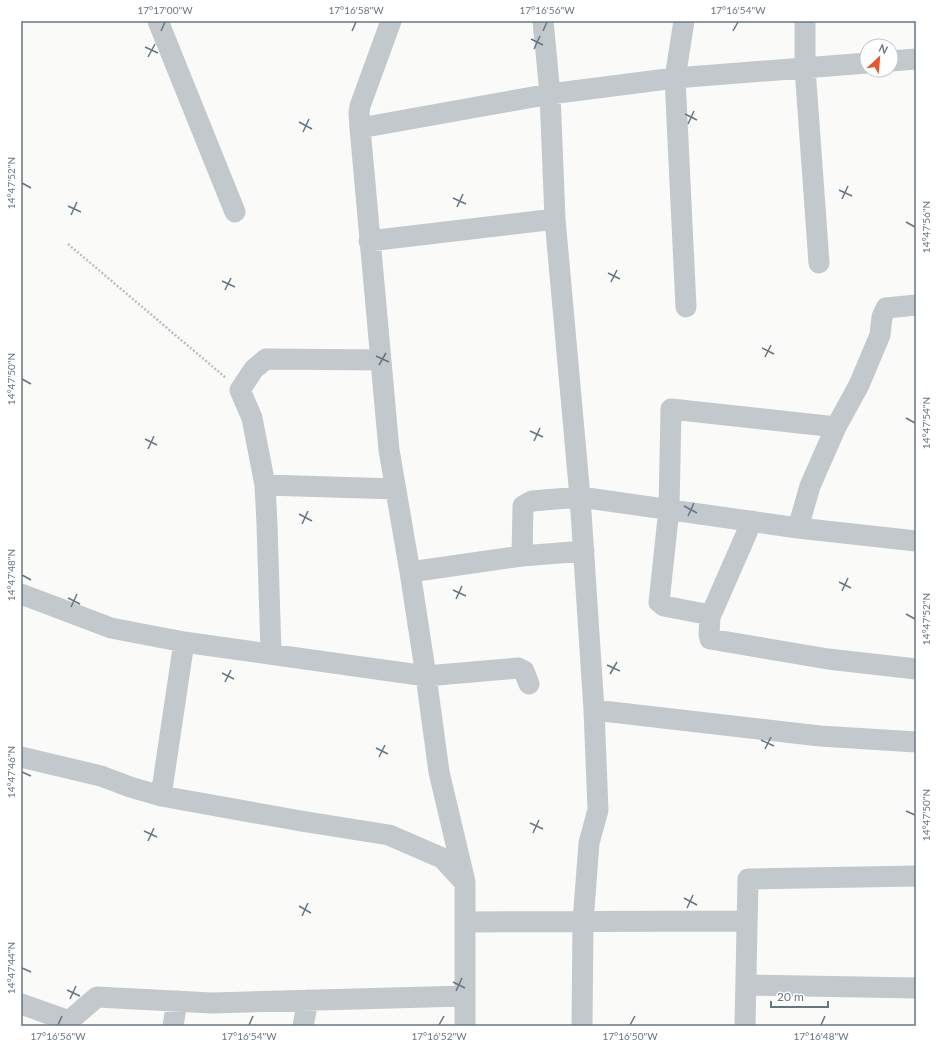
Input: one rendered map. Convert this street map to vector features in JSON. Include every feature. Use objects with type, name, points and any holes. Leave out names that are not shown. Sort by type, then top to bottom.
[{"type":"street","points":[[158,21],[235,212]]},
{"type":"street","points":[[391,21],[360,106],[360,128],[389,450],[410,572],[439,772],[465,882],[466,1026]]},
{"type":"street","points":[[543,21],[550,94],[555,219],[584,551],[594,710],[598,810],[590,843],[583,922],[582,1026]]},
{"type":"street","points":[[684,21],[675,78],[686,307]]},
{"type":"street","points":[[805,21],[805,68],[819,263]]},
{"type":"street","points":[[899,61],[916,60]]},
{"type":"street","points":[[360,128],[550,94],[675,78],[859,64]]},
{"type":"street","points":[[369,241],[555,219]]},
{"type":"street","points":[[798,528],[810,486],[836,427],[859,385],[880,335],[884,310],[886,308],[916,305]]},
{"type":"street","points":[[271,653],[265,485],[252,418],[240,390],[254,369],[266,359],[381,360]]},
{"type":"street","points":[[710,616],[664,606],[658,602],[669,509],[671,409],[836,427]]},
{"type":"street","points":[[265,485],[396,489]]},
{"type":"street","points":[[522,556],[523,506],[532,501],[580,497],[798,528],[916,541]]},
{"type":"street","points":[[752,521],[710,616],[710,639],[828,659],[916,669]]},
{"type":"street","points":[[410,572],[522,556],[584,551]]},
{"type":"street","points":[[21,594],[111,628],[184,642],[271,653],[426,676],[518,668],[524,671],[529,684]]},
{"type":"street","points":[[161,796],[184,642]]},
{"type":"street","points":[[594,710],[820,736],[916,742]]},
{"type":"street","points":[[21,758],[101,776],[130,787],[161,796],[300,821],[389,835],[442,858],[465,882]]},
{"type":"street","points":[[745,1026],[748,878],[916,876]]},
{"type":"street","points":[[465,922],[747,921]]},
{"type":"street","points":[[746,985],[916,988]]},
{"type":"street","points":[[21,1004],[69,1021],[97,997],[212,1003],[466,996]]},
{"type":"street","points":[[303,1026],[308,1000]]},
{"type":"street","points":[[173,1026],[177,1001]]},
{"type":"path","points":[[68,244],[240,390]]}]
